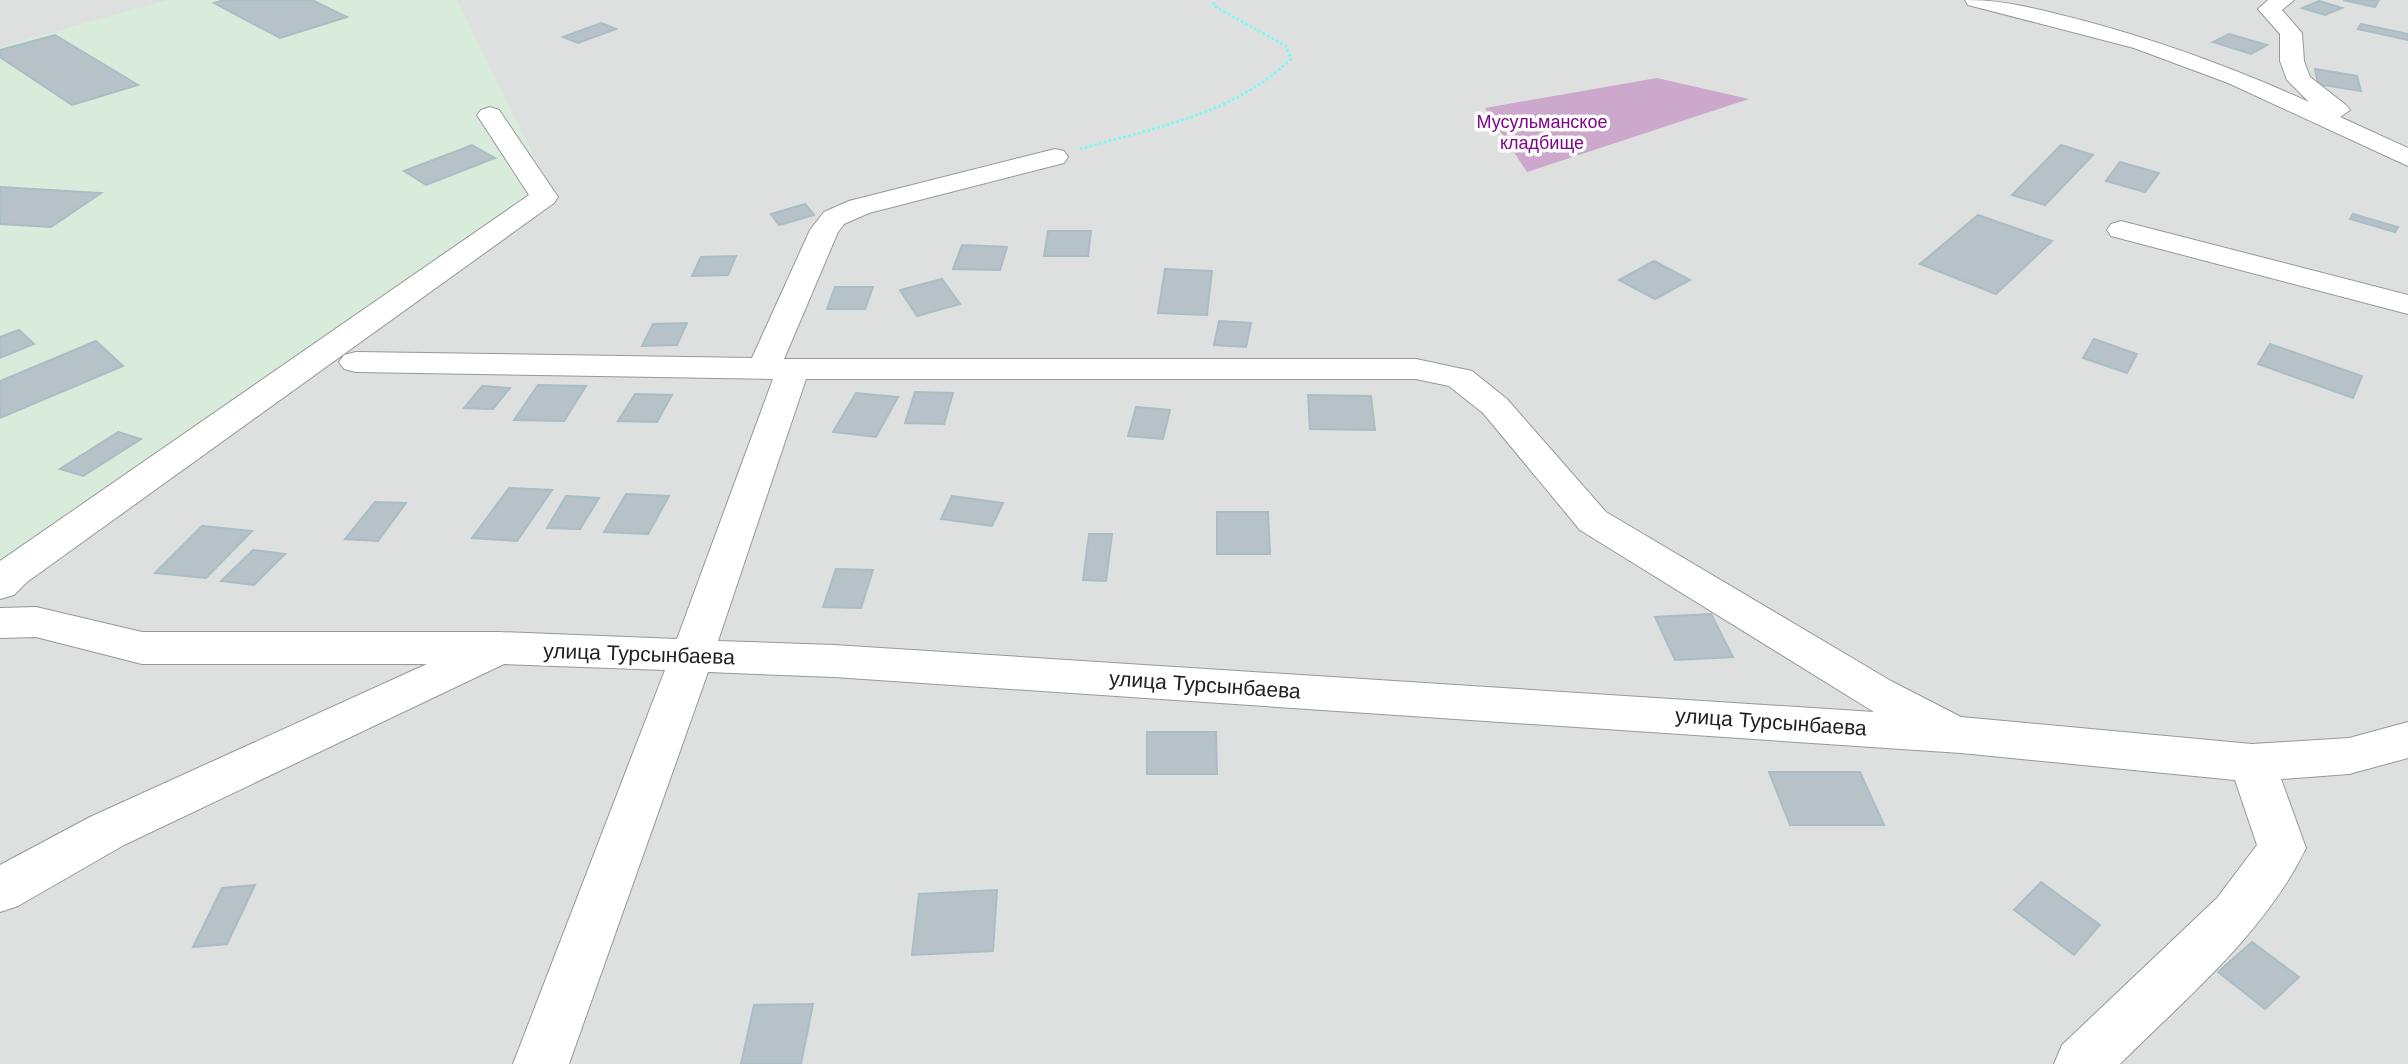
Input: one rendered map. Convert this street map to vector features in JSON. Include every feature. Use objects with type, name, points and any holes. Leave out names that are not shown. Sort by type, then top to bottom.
[{"type":"street","points":[[1976,0],[2142,43],[2237,78],[2408,157]]},
{"type":"street","points":[[2276,4],[2291,33],[2290,61],[2306,90],[2408,157]]},
{"type":"street","points":[[0,584],[544,197],[490,115]]},
{"type":"street","points":[[541,1064],[692,656],[824,230],[834,218],[859,207],[1055,157]]},
{"type":"street","points":[[2121,230],[2408,305]]},
{"type":"street","points":[[356,362],[779,369],[1416,369],[1460,378],[1495,406],[1593,521],[1876,693],[1961,735]]},
{"type":"street","name":"улица Турсынбаева","points":[[0,623],[36,622],[142,648],[499,648],[834,661],[1961,735],[2252,764],[2349,756],[2408,740]]},
{"type":"street","points":[[0,890],[107,831],[499,648]]},
{"type":"street","points":[[2082,1064],[2235,914],[2282,848],[2252,764]]},
{"type":"path","points":[[1055,157],[1240,99],[1278,75],[1291,59],[1286,46],[1214,6],[1214,0]]},
{"type":"shaded area","points":[[0,0],[2408,0],[2408,1064],[0,1064]]},
{"type":"shaded area","points":[[167,0],[457,0],[556,201],[0,560],[0,47]]},
{"type":"green space","name":"Мусульманское кладбище","points":[[1657,78],[1749,99],[1527,172],[1485,108]]},
{"type":"building","points":[[224,0],[312,0],[347,17],[280,38],[214,3]]},
{"type":"building","points":[[2343,0],[2379,0],[2375,7]]},
{"type":"building","points":[[2319,1],[2342,8],[2325,15],[2302,8]]},
{"type":"building","points":[[601,23],[616,29],[578,43],[563,37]]},
{"type":"building","points":[[2361,24],[2408,34],[2408,40],[2358,29]]},
{"type":"building","points":[[2229,34],[2267,45],[2251,54],[2213,42]]},
{"type":"building","points":[[55,35],[138,85],[72,105],[0,57],[0,50]]},
{"type":"building","points":[[2315,69],[2357,76],[2361,91],[2318,84]]},
{"type":"building","points":[[472,145],[495,158],[426,185],[404,171]]},
{"type":"building","points":[[2061,145],[2093,155],[2045,205],[2012,195]]},
{"type":"building","points":[[2120,162],[2159,173],[2145,192],[2106,181]]},
{"type":"building","points":[[0,187],[101,193],[51,227],[0,224]]},
{"type":"building","points":[[805,204],[814,215],[779,225],[771,214]]},
{"type":"building","points":[[2353,214],[2398,227],[2395,232],[2350,219]]},
{"type":"building","points":[[1978,215],[2052,241],[1996,294],[1920,264]]},
{"type":"building","points":[[1048,231],[1091,231],[1088,256],[1044,256]]},
{"type":"building","points":[[962,245],[1007,247],[1000,270],[953,269]]},
{"type":"building","points":[[736,256],[728,275],[692,276],[701,257]]},
{"type":"building","points":[[1654,261],[1690,280],[1655,299],[1619,280]]},
{"type":"building","points":[[1165,269],[1212,271],[1207,315],[1158,313]]},
{"type":"building","points":[[942,279],[960,304],[917,316],[900,290]]},
{"type":"building","points":[[835,287],[873,287],[865,309],[827,309]]},
{"type":"building","points":[[1219,321],[1251,323],[1246,347],[1214,345]]},
{"type":"building","points":[[687,323],[677,345],[642,346],[653,324]]},
{"type":"building","points":[[19,330],[34,344],[0,358],[0,337]]},
{"type":"building","points":[[2094,339],[2137,354],[2127,373],[2083,358]]},
{"type":"building","points":[[96,341],[123,366],[0,418],[0,381]]},
{"type":"building","points":[[2270,344],[2362,376],[2353,398],[2258,364]]},
{"type":"building","points":[[538,385],[586,386],[564,421],[514,420]]},
{"type":"building","points":[[482,386],[510,388],[493,409],[464,408]]},
{"type":"building","points":[[915,392],[953,393],[944,424],[905,423]]},
{"type":"building","points":[[856,393],[898,397],[876,437],[833,432]]},
{"type":"building","points":[[635,394],[672,395],[657,422],[618,421]]},
{"type":"building","points":[[1308,395],[1371,396],[1375,430],[1310,429]]},
{"type":"building","points":[[1136,407],[1170,410],[1163,439],[1128,436]]},
{"type":"building","points":[[118,432],[141,439],[83,476],[60,469]]},
{"type":"building","points":[[509,488],[552,490],[517,541],[472,538]]},
{"type":"building","points":[[626,494],[669,496],[648,534],[604,532]]},
{"type":"building","points":[[566,496],[599,498],[580,529],[547,528]]},
{"type":"building","points":[[952,496],[1003,503],[992,526],[941,519]]},
{"type":"building","points":[[375,502],[406,503],[378,541],[345,539]]},
{"type":"building","points":[[1217,512],[1268,512],[1270,554],[1217,554]]},
{"type":"building","points":[[202,526],[252,531],[206,578],[155,573]]},
{"type":"building","points":[[1089,534],[1112,534],[1106,581],[1083,580]]},
{"type":"building","points":[[253,550],[285,554],[254,585],[221,581]]},
{"type":"building","points":[[836,569],[873,570],[861,608],[823,607]]},
{"type":"building","points":[[1711,614],[1733,657],[1675,660],[1655,617]]},
{"type":"building","points":[[1147,732],[1216,732],[1217,774],[1147,774]]},
{"type":"building","points":[[1769,772],[1860,772],[1884,825],[1790,825]]},
{"type":"building","points":[[2041,882],[2100,925],[2074,955],[2014,910]]},
{"type":"building","points":[[255,885],[227,944],[193,947],[222,888]]},
{"type":"building","points":[[997,890],[993,951],[912,955],[919,894]]},
{"type":"building","points":[[2252,942],[2299,977],[2265,1009],[2218,972]]},
{"type":"building","points":[[813,1004],[801,1064],[741,1064],[754,1005]]}]
